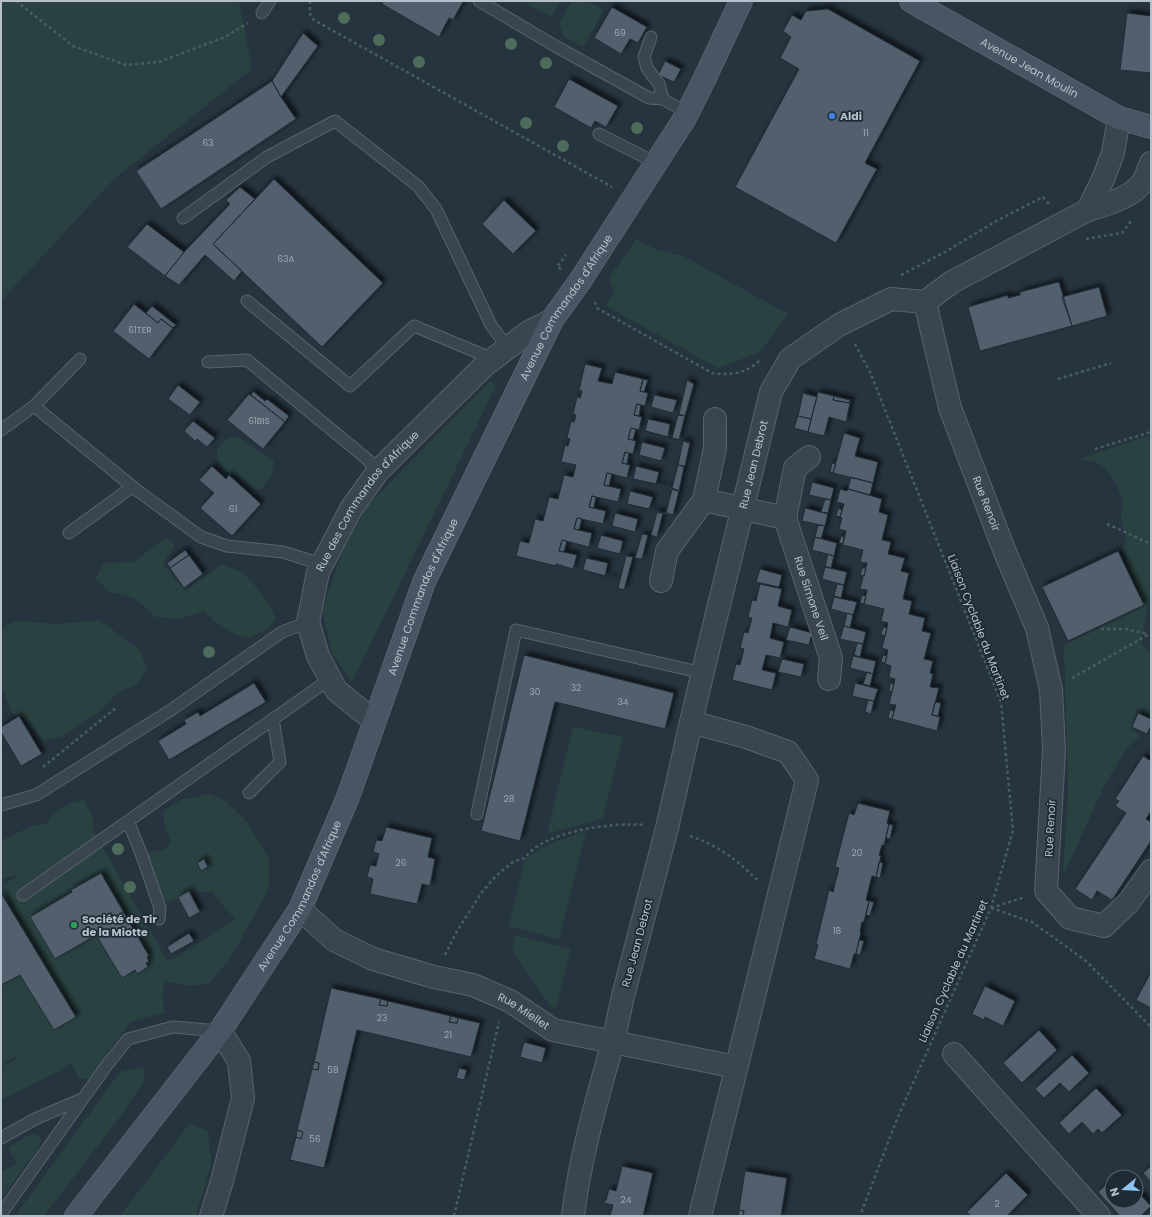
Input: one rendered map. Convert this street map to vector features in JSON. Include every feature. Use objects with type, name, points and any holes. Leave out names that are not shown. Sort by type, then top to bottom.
[{"type":"main road","name":"Avenue Commandos d'Afrique","points":[[76,1216],[220,1031],[300,909],[348,797],[424,582],[552,320],[580,281],[688,113],[741,1]]},
{"type":"main road","name":"Avenue Jean Moulin","points":[[911,1],[1119,118],[1151,127]]},
{"type":"street","points":[[1088,210],[1104,177],[1113,153],[1119,118]]},
{"type":"street","points":[[925,302],[952,282],[1088,210],[1128,195],[1142,183],[1151,163]]},
{"type":"street","name":"Rue Jean Debrot","points":[[612,1042],[667,828],[771,392],[790,359],[838,325],[891,299],[925,302]]},
{"type":"street","name":"Rue Renoir","points":[[925,302],[950,408],[1005,552],[1037,628],[1051,690],[1054,750],[1046,891]]},
{"type":"street","name":"Rue des Commandos d'Afrique","points":[[374,721],[336,690],[318,656],[308,622],[321,564],[351,509],[378,471],[484,366],[527,333],[552,320]]},
{"type":"street","points":[[661,581],[667,551],[704,500],[715,448],[715,419]]},
{"type":"street","name":"Rue Simone Veil","points":[[810,457],[795,468],[785,518],[831,658],[829,679]]},
{"type":"street","points":[[704,500],[785,518]]},
{"type":"street","points":[[692,722],[746,737],[788,752],[807,780],[700,1216]]},
{"type":"street","points":[[1046,891],[1070,918],[1104,926],[1128,904],[1151,871]]},
{"type":"street","name":"Rue Miellet","points":[[300,909],[334,940],[373,959],[434,977],[473,985],[510,1001],[553,1030],[612,1042]]},
{"type":"street","points":[[211,1216],[224,1174],[243,1098],[239,1061],[220,1031]]},
{"type":"street","points":[[573,1216],[576,1188],[612,1042],[736,1067]]},
{"type":"street","points":[[954,1054],[1099,1216]]},
{"type":"lane","points":[[262,13],[270,1]]},
{"type":"lane","points":[[479,1],[557,47],[649,98],[663,99],[688,113]]},
{"type":"lane","points":[[651,37],[644,57],[647,68],[659,84],[663,99]]},
{"type":"lane","points":[[184,218],[268,157],[335,121],[418,186],[436,209],[491,325],[500,354]]},
{"type":"lane","points":[[599,134],[656,162]]},
{"type":"lane","points":[[248,301],[350,386],[414,326],[500,354]]},
{"type":"lane","points":[[1,430],[34,406],[80,359]]},
{"type":"lane","points":[[208,362],[247,360],[367,459],[378,471]]},
{"type":"lane","points":[[34,406],[132,486],[201,537],[228,546],[283,552],[321,564]]},
{"type":"lane","points":[[69,533],[132,486]]},
{"type":"lane","points":[[1,805],[36,795],[171,710],[282,632],[308,622]]},
{"type":"lane","points":[[477,814],[516,630],[703,673]]},
{"type":"lane","points":[[23,895],[330,679]]},
{"type":"lane","points":[[249,793],[280,762],[273,719]]},
{"type":"lane","points":[[128,821],[160,908],[159,919]]},
{"type":"lane","points":[[1,1214],[107,1065],[128,1039],[173,1027],[220,1031]]},
{"type":"lane","points":[[1,1138],[35,1119],[83,1099]]},
{"type":"path","points":[[16,1],[73,46],[126,65],[159,62],[225,37],[262,13]]},
{"type":"path","points":[[310,1],[310,14],[314,20],[614,188],[610,194]]},
{"type":"path","points":[[899,276],[946,252],[998,220],[1043,197],[1051,207]]},
{"type":"path","points":[[570,249],[557,267],[580,281],[592,292],[597,308],[712,373],[723,375],[734,374],[757,363],[762,358]]},
{"type":"path","name":"Liaison Cyclable du Martinet","points":[[838,325],[857,347],[870,372],[1001,702],[1013,830],[991,908],[897,1119],[860,1216]]},
{"type":"path","points":[[1058,379],[1111,363]]},
{"type":"path","points":[[1095,449],[1151,432]]},
{"type":"path","points":[[1107,524],[1151,544]]},
{"type":"path","points":[[1102,629],[1126,629],[1150,633]]},
{"type":"path","points":[[1051,690],[1150,633]]},
{"type":"path","points":[[36,795],[38,771],[117,707]]},
{"type":"path","points":[[434,977],[457,931],[475,903],[496,876],[514,861],[525,858],[529,852],[543,844],[559,836],[581,830],[608,825],[629,824],[667,828],[710,843],[729,855],[748,870],[763,885],[777,904]]},
{"type":"path","points":[[991,908],[1046,891]]},
{"type":"path","points":[[991,908],[1032,922],[1086,961],[1151,1027]]},
{"type":"path","points":[[454,1216],[500,1014],[510,1001]]},
{"type":"green space","points":[[1,1],[239,1],[252,69],[114,179],[1,301]]},
{"type":"green space","points":[[522,1],[561,1],[551,17]]},
{"type":"green space","points":[[571,1],[587,1],[604,10],[583,47],[563,36],[559,23]]},
{"type":"green space","points":[[636,239],[657,250],[683,256],[788,314],[760,352],[718,368],[606,306],[614,292],[609,278]]},
{"type":"green space","points":[[490,381],[496,386],[352,682],[333,656],[322,610],[342,553],[367,506]]},
{"type":"green space","points":[[1148,436],[1151,438],[1151,599],[1147,607],[1141,644],[1151,653],[1151,717],[1137,709],[1130,729],[1140,736],[1127,748],[1105,784],[1063,876],[1068,789],[1064,645],[1144,606],[1122,548],[1127,541],[1121,520],[1123,502],[1116,483],[1105,468],[1093,461],[1076,460]]},
{"type":"green space","points":[[237,437],[274,461],[272,475],[261,489],[254,489],[237,476],[223,470],[217,458],[217,449],[227,439]]},
{"type":"green space","points":[[166,537],[175,545],[163,564],[185,591],[222,564],[245,574],[265,598],[276,619],[268,629],[249,638],[237,635],[215,622],[204,611],[179,619],[156,617],[134,598],[111,592],[95,579],[104,563],[134,562]]},
{"type":"green space","points":[[99,620],[139,649],[147,667],[137,684],[118,692],[101,711],[62,737],[43,741],[29,723],[12,713],[1,685],[1,629],[15,621],[58,624]]},
{"type":"green space","points":[[573,727],[623,737],[603,818],[547,834]]},
{"type":"green space","points":[[210,794],[226,801],[248,823],[269,859],[269,888],[230,959],[209,983],[190,986],[165,982],[162,994],[165,1013],[130,1022],[89,1079],[79,1078],[71,1062],[59,1071],[1,1100],[1,1066],[13,1062],[20,1054],[1,1065],[1,886],[21,874],[1,879],[1,841],[32,826],[46,824],[54,814],[62,808],[83,800],[91,812],[94,826],[92,829],[167,960],[175,958],[235,919],[212,892],[199,892],[168,902],[153,898],[144,871],[148,852],[165,850],[171,842],[165,827],[163,811],[180,800]]},
{"type":"green space","points":[[586,831],[559,939],[509,926],[525,858],[554,842]]},
{"type":"green space","points":[[515,935],[571,949],[556,1008],[551,1007],[512,951]]},
{"type":"green space","points":[[135,1068],[144,1069],[144,1081],[122,1114],[44,1216],[15,1216],[120,1072]]},
{"type":"green space","points":[[189,1124],[208,1131],[211,1164],[196,1216],[120,1216]]},
{"type":"green space","points":[[35,1134],[41,1138],[40,1146],[1,1199],[1,1172],[17,1163],[8,1148],[27,1136]]},
{"type":"building","points":[[383,1],[463,2],[453,20],[449,18],[439,37],[382,4]]},
{"type":"building","points":[[612,7],[647,27],[638,43],[630,39],[621,54],[594,38]]},
{"type":"building","name":"Aldi","points":[[828,9],[920,61],[865,163],[877,169],[836,243],[735,187],[799,69],[780,58],[791,37],[783,31],[792,15],[801,20],[806,11]]},
{"type":"building","points":[[1127,13],[1151,16],[1151,73],[1120,70]]},
{"type":"building","points":[[303,33],[318,46],[281,97],[272,81]]},
{"type":"building","points":[[665,61],[681,69],[674,82],[658,75]]},
{"type":"building","points":[[569,79],[618,106],[606,127],[595,121],[591,128],[554,107]]},
{"type":"building","points":[[272,81],[296,119],[161,209],[136,171]]},
{"type":"building","points":[[274,179],[383,283],[322,347],[213,244]]},
{"type":"building","points":[[240,187],[255,199],[213,244],[242,271],[234,281],[205,255],[179,285],[165,276],[184,252],[230,204],[226,200]]},
{"type":"building","points":[[504,200],[536,231],[513,254],[482,224]]},
{"type":"building","points":[[147,224],[184,252],[165,276],[127,247]]},
{"type":"building","points":[[1059,282],[1072,326],[980,351],[968,307],[1008,295],[1008,298],[1020,295],[1020,292]]},
{"type":"building","points":[[1099,287],[1107,316],[1072,326],[1062,297]]},
{"type":"building","points":[[134,304],[158,323],[161,319],[173,328],[149,359],[113,331]]},
{"type":"building","points":[[152,306],[176,325],[173,328],[161,319],[158,323],[146,313]]},
{"type":"building","points":[[585,364],[602,368],[598,381],[612,384],[615,372],[643,379],[640,391],[648,393],[645,406],[637,404],[634,415],[642,417],[639,430],[631,428],[628,439],[636,441],[633,454],[625,452],[622,463],[630,465],[627,478],[607,473],[604,485],[621,489],[618,502],[592,496],[589,507],[606,511],[603,524],[577,518],[574,529],[592,533],[589,547],[562,540],[559,551],[577,555],[573,569],[516,556],[520,541],[529,543],[535,519],[543,521],[549,497],[558,499],[564,475],[573,477],[576,465],[561,462],[565,445],[568,446],[570,439],[567,438],[571,421],[574,422],[576,415],[573,414],[577,397],[580,398],[582,391],[579,390]]},
{"type":"building","points":[[643,379],[648,380],[644,392],[640,391]]},
{"type":"building","points":[[687,380],[694,384],[685,416],[679,414]]},
{"type":"building","points":[[178,385],[200,402],[190,415],[168,399]]},
{"type":"building","points":[[253,391],[265,401],[267,399],[289,416],[285,422],[251,395]]},
{"type":"building","points":[[818,392],[834,396],[833,400],[849,403],[851,399],[846,422],[829,417],[824,436],[808,432]]},
{"type":"building","points":[[803,393],[817,397],[811,419],[798,416]]},
{"type":"building","points":[[249,394],[285,422],[263,449],[227,420]]},
{"type":"building","points":[[654,395],[677,400],[673,413],[651,407]]},
{"type":"building","points":[[834,396],[850,400],[849,403],[833,400]]},
{"type":"building","points":[[637,404],[641,405],[639,416],[634,415]]},
{"type":"building","points":[[678,415],[685,416],[679,440],[672,438]]},
{"type":"building","points":[[798,416],[811,419],[808,432],[794,428]]},
{"type":"building","points":[[648,419],[670,424],[668,437],[645,431]]},
{"type":"building","points":[[193,421],[215,438],[207,447],[197,439],[195,441],[184,431]]},
{"type":"building","points":[[631,428],[636,429],[633,440],[628,439]]},
{"type":"building","points":[[645,431],[690,442],[690,443]]},
{"type":"building","points":[[844,433],[860,438],[855,456],[878,462],[873,483],[833,473]]},
{"type":"building","points":[[683,441],[690,443],[685,466],[678,465]]},
{"type":"building","points":[[642,442],[665,448],[661,461],[639,455]]},
{"type":"building","points":[[625,452],[629,453],[627,464],[622,463]]},
{"type":"building","points":[[832,463],[836,464],[833,473],[830,472]]},
{"type":"building","points":[[678,465],[684,467],[679,491],[672,488]]},
{"type":"building","points":[[212,466],[226,479],[229,475],[261,504],[232,536],[200,508],[214,493],[199,480]]},
{"type":"building","points":[[636,466],[659,472],[656,484],[633,479]]},
{"type":"building","points":[[607,473],[612,474],[609,486],[604,485]]},
{"type":"building","points":[[851,477],[873,483],[870,495],[848,489]]},
{"type":"building","points":[[633,480],[672,488],[679,491]]},
{"type":"building","points":[[812,482],[834,488],[831,500],[809,495]]},
{"type":"building","points":[[672,489],[679,491],[673,515],[666,513]]},
{"type":"building","points":[[840,489],[847,491],[848,489],[882,499],[879,512],[888,515],[882,540],[891,542],[888,554],[905,558],[901,571],[909,573],[903,599],[912,601],[909,614],[925,618],[922,631],[931,633],[924,659],[933,661],[930,673],[933,674],[930,687],[939,688],[932,715],[940,717],[937,731],[892,719],[896,705],[889,704],[895,679],[889,677],[891,666],[881,662],[885,663],[888,650],[882,648],[888,623],[881,621],[884,609],[864,604],[867,590],[860,589],[863,577],[860,576],[864,576],[867,563],[860,562],[863,550],[839,544],[843,544],[846,531],[839,529],[842,518],[836,516],[840,517],[844,504],[837,502]]},
{"type":"building","points":[[630,491],[653,497],[649,509],[627,504]]},
{"type":"building","points":[[592,496],[596,497],[594,508],[589,507]]},
{"type":"building","points":[[825,499],[831,500],[828,513],[821,512]]},
{"type":"building","points":[[627,504],[666,513],[673,515],[672,516]]},
{"type":"building","points":[[805,508],[828,514],[825,526],[802,521]]},
{"type":"building","points":[[838,508],[842,510],[840,517],[836,516]]},
{"type":"building","points":[[657,512],[663,513],[657,537],[651,535]]},
{"type":"building","points":[[615,513],[638,519],[635,532],[612,526]]},
{"type":"building","points":[[577,518],[582,519],[579,530],[574,529]]},
{"type":"building","points":[[818,525],[825,526],[821,539],[815,537]]},
{"type":"building","points":[[642,534],[648,535],[642,559],[635,558]]},
{"type":"building","points":[[601,535],[623,541],[620,554],[597,548]]},
{"type":"building","points":[[841,536],[844,537],[843,544],[839,543]]},
{"type":"building","points":[[815,537],[837,543],[834,556],[812,550]]},
{"type":"building","points":[[562,540],[567,541],[564,552],[559,551]]},
{"type":"building","points":[[185,550],[189,555],[170,568],[167,563]]},
{"type":"building","points":[[1118,551],[1144,605],[1068,641],[1042,587]]},
{"type":"building","points":[[828,554],[834,556],[831,568],[825,566]]},
{"type":"building","points":[[189,555],[203,574],[184,588],[170,568]]},
{"type":"building","points":[[626,556],[633,557],[624,590],[618,588]]},
{"type":"building","points":[[586,558],[608,563],[605,576],[583,570]]},
{"type":"building","points":[[825,567],[847,572],[844,585],[822,579]]},
{"type":"building","points":[[862,568],[866,568],[864,576],[860,575]]},
{"type":"building","points":[[760,569],[782,575],[779,587],[756,582]]},
{"type":"building","points":[[582,571],[605,576],[620,580]]},
{"type":"building","points":[[760,584],[782,589],[778,606],[792,610],[788,627],[773,623],[770,638],[784,642],[780,658],[766,655],[762,670],[776,673],[772,690],[732,680],[736,664],[740,665],[744,649],[740,648],[744,632],[748,633],[752,618],[748,617],[752,600],[756,601]]},
{"type":"building","points":[[837,584],[844,585],[841,598],[834,596]]},
{"type":"building","points":[[862,595],[866,596],[864,604],[860,603]]},
{"type":"building","points":[[834,597],[857,602],[853,615],[831,609]]},
{"type":"building","points":[[847,613],[853,615],[850,628],[844,626]]},
{"type":"building","points":[[844,626],[866,632],[863,644],[840,639]]},
{"type":"building","points":[[790,627],[812,633],[809,645],[786,640]]},
{"type":"building","points":[[883,627],[887,628],[885,636],[881,635]]},
{"type":"building","points":[[857,643],[863,644],[860,657],[854,655]]},
{"type":"building","points":[[524,655],[674,693],[665,729],[555,702],[520,841],[481,831]]},
{"type":"building","points":[[883,655],[887,656],[885,663],[881,662]]},
{"type":"building","points":[[853,656],[876,661],[873,674],[850,668]]},
{"type":"building","points":[[782,659],[804,664],[801,677],[778,672]]},
{"type":"building","points":[[867,672],[873,674],[870,686],[863,684]]},
{"type":"building","points":[[254,683],[266,702],[169,760],[158,741],[186,724],[184,720],[198,712],[200,716]]},
{"type":"building","points":[[855,683],[878,689],[874,701],[852,696]]},
{"type":"building","points":[[890,683],[894,684],[892,692],[889,691]]},
{"type":"building","points":[[868,700],[874,701],[871,714],[865,712]]},
{"type":"building","points":[[935,702],[941,703],[938,716],[932,715]]},
{"type":"building","points":[[890,710],[894,711],[892,719],[888,718]]},
{"type":"building","points":[[1138,713],[1151,719],[1151,725],[1147,734],[1132,727]]},
{"type":"building","points":[[19,716],[42,754],[21,766],[1,732],[1,727]]},
{"type":"building","points":[[1143,756],[1151,761],[1151,811],[1146,819],[1151,822],[1151,841],[1112,900],[1097,891],[1092,900],[1075,889],[1126,813],[1115,806],[1119,801],[1115,799]]},
{"type":"building","points":[[858,803],[890,811],[887,823],[889,824],[884,845],[882,845],[879,855],[881,856],[876,877],[872,876],[866,900],[869,901],[864,922],[862,922],[856,954],[854,954],[850,969],[814,959],[818,945],[816,944],[829,890],[833,892],[839,868],[835,867],[849,813],[854,815]]},
{"type":"building","points":[[889,824],[893,825],[890,839],[886,838]]},
{"type":"building","points":[[386,827],[432,838],[428,857],[435,859],[430,886],[422,884],[417,904],[370,894],[373,879],[367,877],[370,865],[376,866],[379,854],[373,852],[376,840],[382,841]]},
{"type":"building","points":[[204,859],[208,867],[201,871],[197,863]]},
{"type":"building","points":[[879,862],[883,863],[880,878],[876,877]]},
{"type":"building","points":[[101,873],[149,956],[147,957],[149,962],[146,963],[148,967],[137,974],[135,970],[122,978],[96,935],[55,959],[30,917],[72,892],[71,890]]},
{"type":"building","points":[[189,891],[200,912],[189,918],[178,897]]},
{"type":"building","points":[[1,893],[76,1017],[54,1030],[20,975],[1,985]]},
{"type":"building","points":[[869,901],[874,902],[870,916],[866,915]]},
{"type":"building","points":[[189,933],[194,941],[171,954],[167,947]]},
{"type":"building","points":[[859,940],[864,941],[860,955],[856,954]]},
{"type":"building","points":[[1151,972],[1151,1008],[1136,1000]]},
{"type":"building","points":[[985,986],[1015,1001],[1003,1026],[985,1017],[984,1020],[972,1014]]},
{"type":"building","points":[[331,988],[381,999],[379,1005],[387,1006],[388,1001],[451,1016],[449,1022],[457,1023],[458,1018],[480,1023],[471,1057],[357,1030],[324,1168],[290,1160],[296,1137],[301,1139],[303,1132],[297,1130],[312,1069],[318,1070],[319,1063],[314,1062]]},
{"type":"building","points":[[381,999],[388,1001],[387,1006],[379,1005]]},
{"type":"building","points":[[451,1016],[458,1018],[457,1023],[449,1022]]},
{"type":"building","points":[[1039,1030],[1057,1050],[1022,1083],[1003,1063]]},
{"type":"building","points":[[524,1042],[546,1048],[542,1063],[520,1057]]},
{"type":"building","points":[[1072,1055],[1089,1073],[1069,1092],[1060,1083],[1044,1098],[1035,1089]]},
{"type":"building","points":[[314,1062],[319,1063],[318,1070],[312,1069]]},
{"type":"building","points":[[459,1068],[467,1070],[464,1080],[456,1078]]},
{"type":"building","points":[[1096,1088],[1122,1115],[1102,1133],[1098,1129],[1093,1134],[1082,1122],[1069,1134],[1059,1123]]},
{"type":"building","points":[[297,1130],[303,1132],[301,1139],[296,1137]]},
{"type":"building","points":[[622,1166],[653,1173],[643,1216],[610,1216],[613,1205],[603,1203],[606,1200],[609,1189],[616,1191]]},
{"type":"building","points":[[1151,1166],[1151,1182],[1144,1174],[1144,1172]]},
{"type":"building","points":[[745,1171],[787,1178],[781,1216],[743,1216],[744,1211],[739,1210]]},
{"type":"building","points":[[1006,1173],[1028,1195],[1007,1216],[971,1216],[967,1212]]},
{"type":"building","points":[[1104,1187],[1104,1199],[1098,1192]]},
{"type":"building","points":[[1144,1199],[1151,1206],[1141,1216],[1120,1216],[1114,1209],[1144,1209]]},
{"type":"building","points":[[739,1210],[744,1211],[743,1216],[738,1216]]},
{"type":"place","name":"Aldi","points":[[832,116]]},
{"type":"place","name":"Société de Tir de la Miotte","points":[[74,925]]}]
